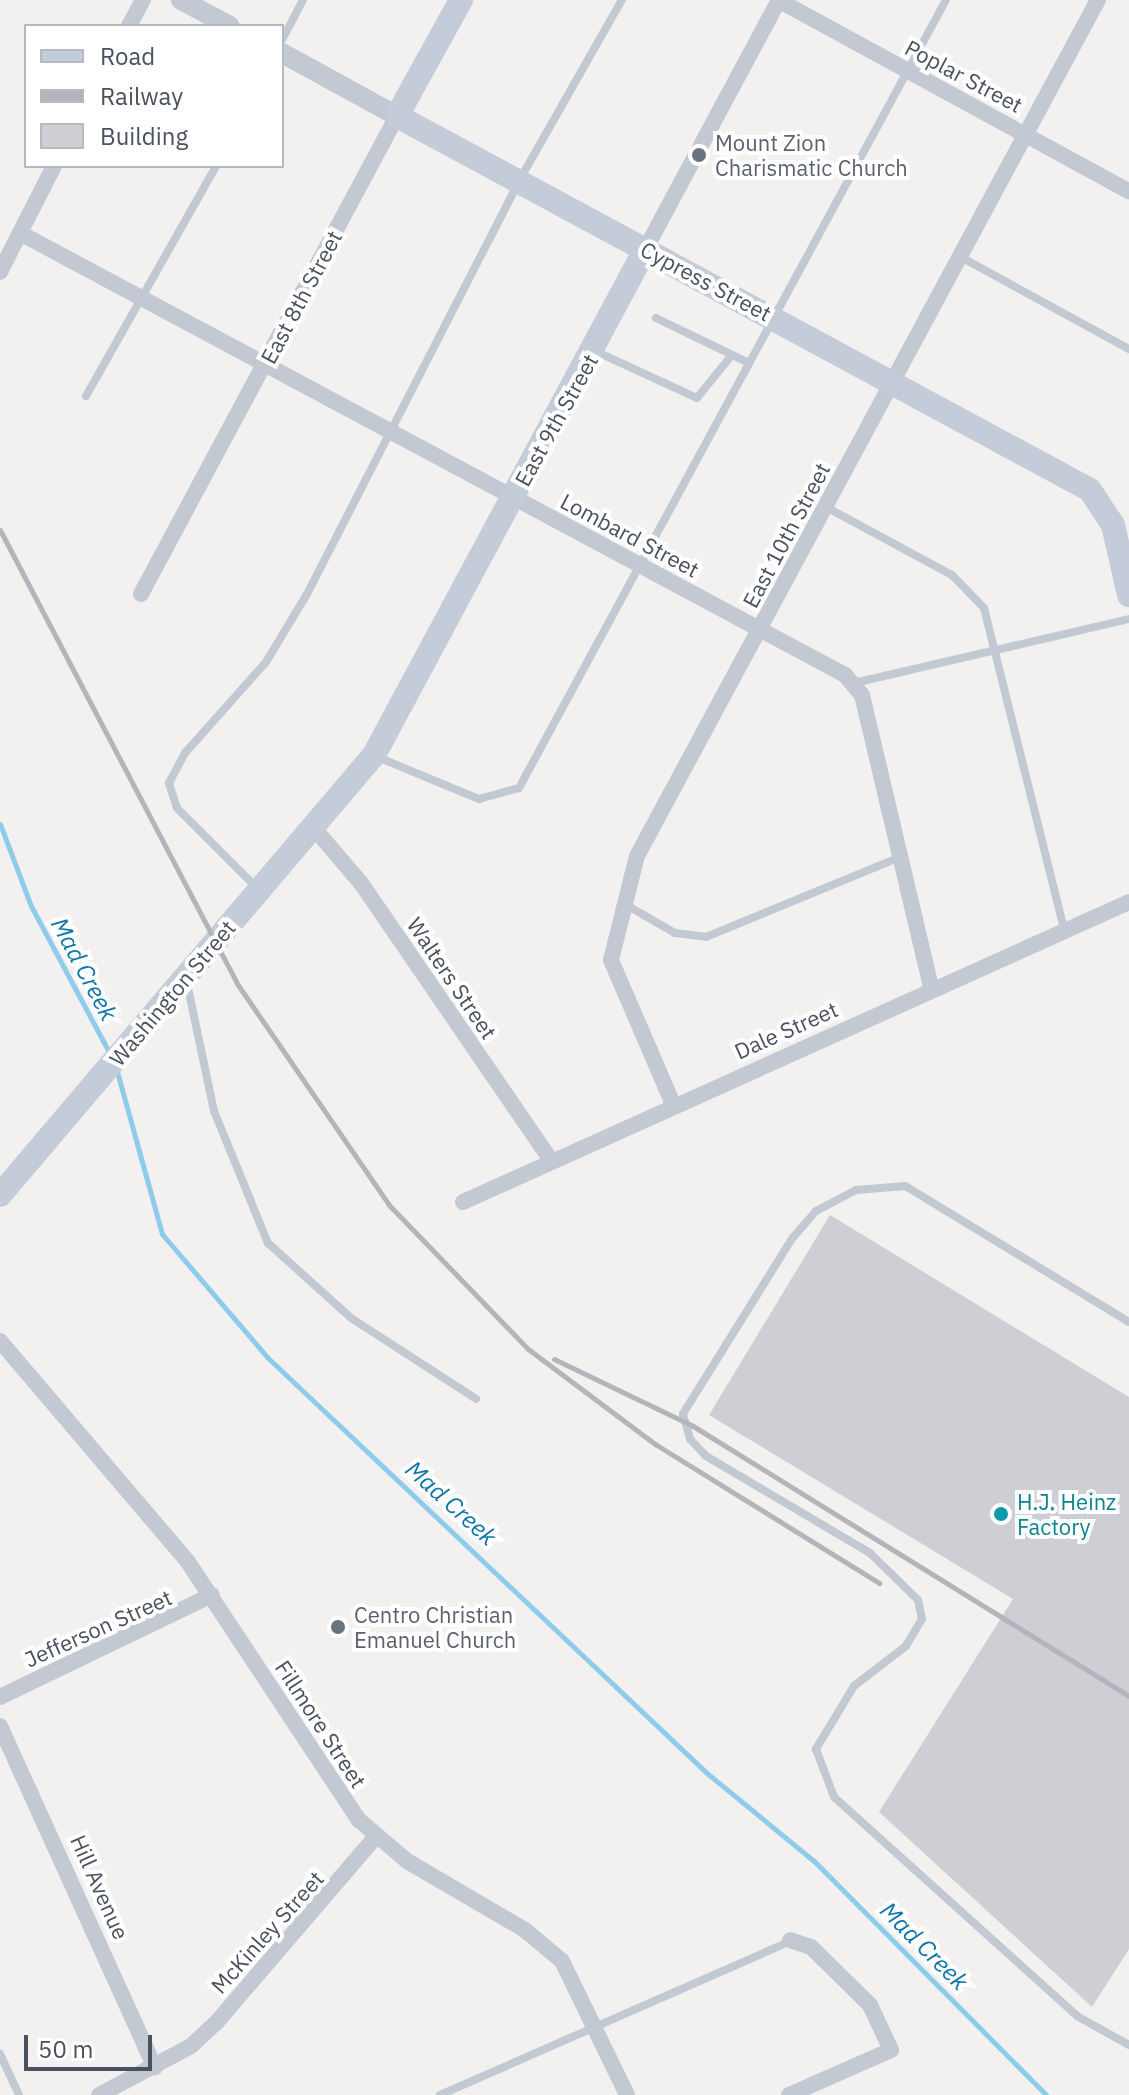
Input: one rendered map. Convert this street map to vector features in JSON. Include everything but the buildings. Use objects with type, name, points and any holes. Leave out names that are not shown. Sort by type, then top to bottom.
[{"type":"main road","name":"East 8th Street","points":[[397,116],[461,0]]},
{"type":"main road","name":"Cypress Street","points":[[397,116],[1081,483],[1121,520]]},
{"type":"main road","name":"East 9th Street","points":[[313,827],[374,755],[646,248]]},
{"type":"main road","points":[[1121,520],[1129,595]]},
{"type":"main road","name":"Washington Street","points":[[0,1195],[313,827]]},
{"type":"street","points":[[130,24],[143,0]]},
{"type":"street","points":[[181,0],[226,24]]},
{"type":"street","name":"Poplar Street","points":[[779,0],[1129,191]]},
{"type":"street","name":"East 9th Street","points":[[646,248],[779,0]]},
{"type":"street","name":"East 10th Street","points":[[673,1104],[611,960],[613,933],[628,906],[637,856],[1098,0]]},
{"type":"street","name":"Cypress Street","points":[[284,54],[397,116]]},
{"type":"street","name":"East 8th Street","points":[[141,594],[397,116]]},
{"type":"street","points":[[0,272],[53,168]]},
{"type":"street","name":"Lombard Street","points":[[20,233],[854,683]]},
{"type":"street","points":[[854,683],[903,856],[932,990]]},
{"type":"street","name":"Walters Street","points":[[313,827],[361,883],[549,1158]]},
{"type":"street","name":"Dale Street","points":[[463,1202],[549,1158],[1129,902]]},
{"type":"street","name":"Fillmore Street","points":[[0,1341],[212,1595],[333,1789],[376,1836],[548,1948],[596,2026],[627,2095]]},
{"type":"street","name":"Jefferson Street","points":[[0,1697],[212,1595]]},
{"type":"street","name":"Hill Avenue","points":[[0,1726],[155,2067]]},
{"type":"street","name":"McKinley Street","points":[[99,2095],[155,2067],[216,2023],[376,1836]]},
{"type":"street","points":[[789,2095],[891,2050],[870,2005],[811,1947],[790,1940]]},
{"type":"lane","points":[[284,36],[303,0]]},
{"type":"lane","points":[[260,891],[177,808],[169,783],[185,753],[266,662],[395,433],[519,181],[622,0]]},
{"type":"lane","points":[[374,755],[479,799],[519,788],[745,361],[946,0]]},
{"type":"lane","points":[[86,396],[146,300],[215,168]]},
{"type":"lane","points":[[959,256],[1129,349]]},
{"type":"lane","points":[[656,318],[745,361]]},
{"type":"lane","points":[[594,350],[697,398],[732,355]]},
{"type":"lane","points":[[826,507],[952,575],[984,608],[1064,931]]},
{"type":"lane","points":[[854,683],[1129,619]]},
{"type":"lane","points":[[628,906],[675,933],[706,937],[903,856]]},
{"type":"lane","points":[[186,978],[214,1111],[268,1243],[351,1318],[476,1399]]},
{"type":"lane","points":[[1129,1322],[905,1186],[856,1190],[816,1211],[793,1237],[683,1414],[690,1439],[706,1456],[870,1553],[918,1600],[922,1619],[906,1646],[854,1686],[816,1749],[834,1797],[1077,2016],[1129,2045]]},
{"type":"lane","points":[[440,2095],[790,1940]]},
{"type":"lane","points":[[0,2054],[19,2095]]},
{"type":"waterway","name":"Mad Creek","points":[[0,824],[31,906],[111,1056]]},
{"type":"waterway","name":"Mad Creek","points":[[116,1068],[162,1234],[267,1357],[708,1774],[814,1861],[1046,2095]]},
{"type":"railway","points":[[0,530],[238,985],[389,1205],[528,1349],[655,1444],[879,1583]]},
{"type":"railway","points":[[554,1359],[693,1426],[1129,1696]]},
{"type":"place","name":"Mount Zion Charismatic Church","points":[[699,155]]},
{"type":"place","name":"H.J. Heinz Factory","points":[[1001,1514]]},
{"type":"place","name":"Centro Christian Emanuel Church","points":[[338,1627]]}]
